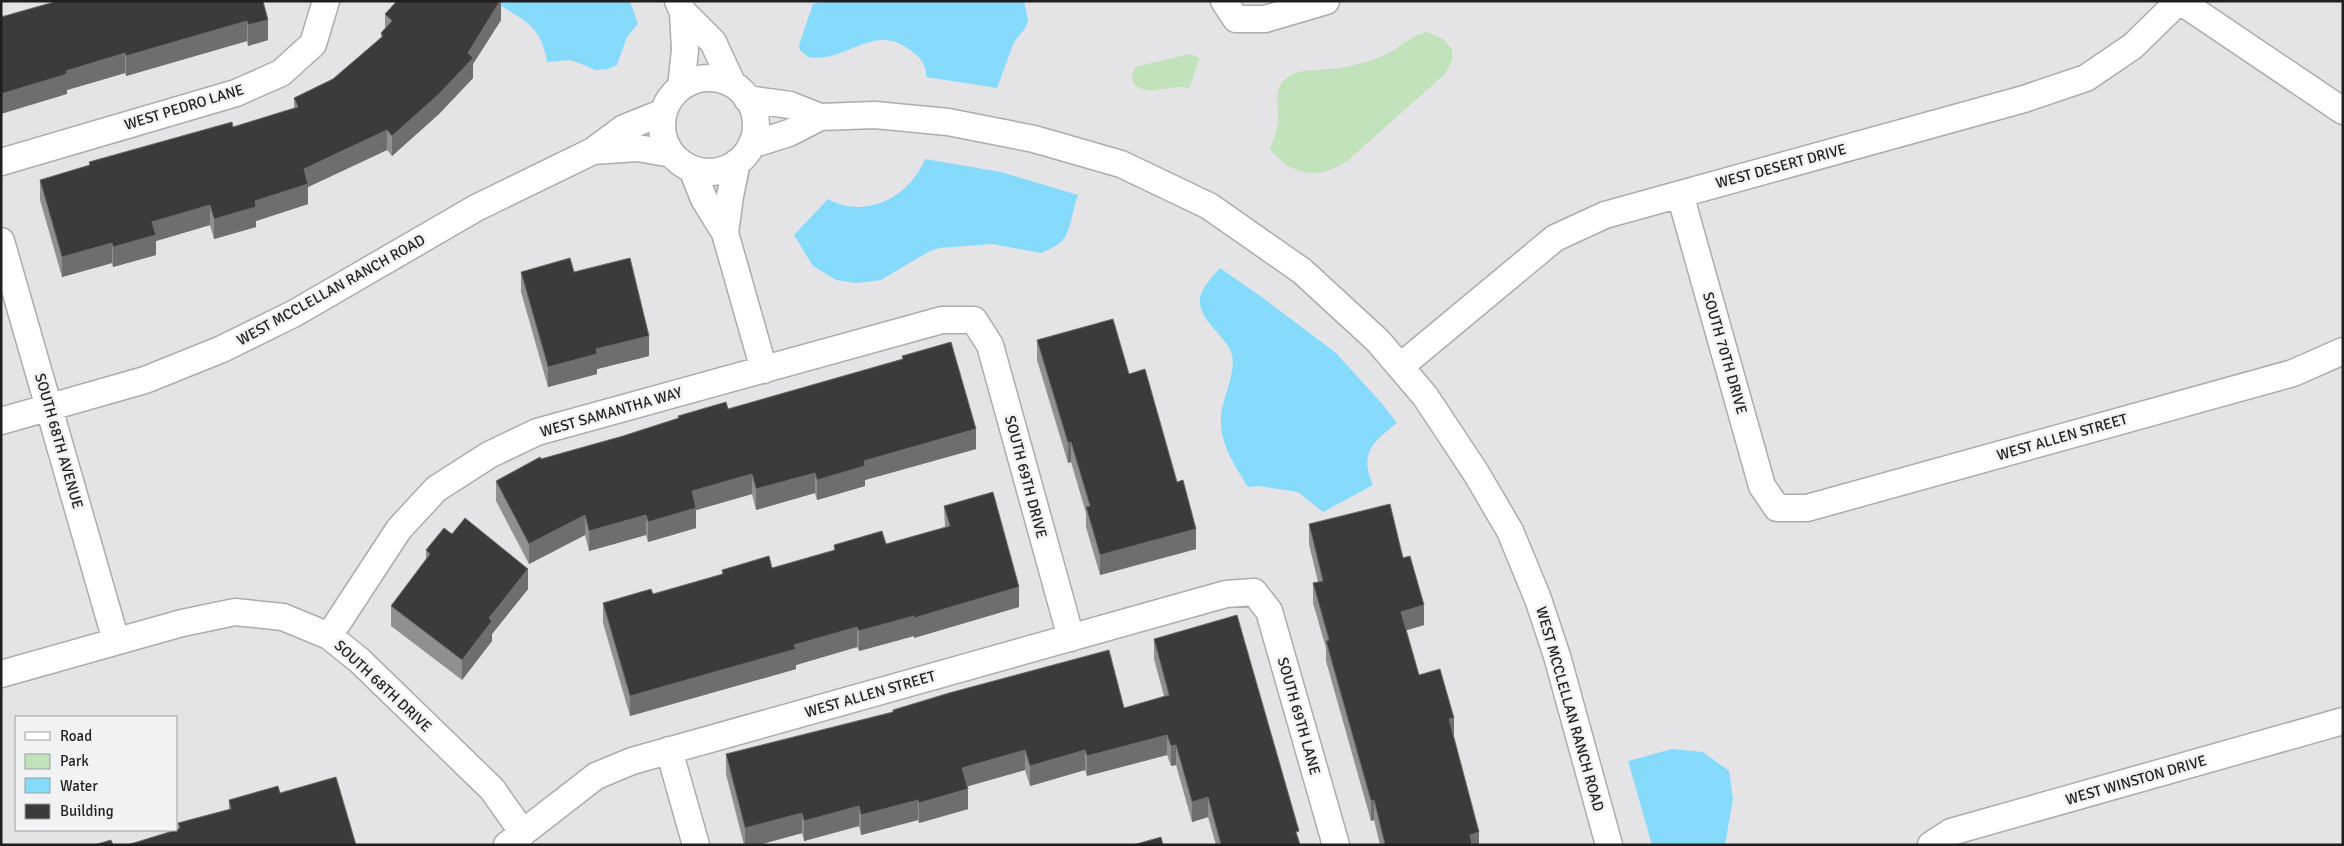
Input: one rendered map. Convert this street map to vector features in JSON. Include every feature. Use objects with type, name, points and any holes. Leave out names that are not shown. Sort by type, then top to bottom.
[{"type":"street","name":"WEST PEDRO LANE","points":[[1,162],[236,93],[281,73],[313,44],[326,1]]},
{"type":"street","points":[[1230,10],[1265,19],[1326,1]]},
{"type":"street","points":[[2179,1],[2343,111]]},
{"type":"street","name":"WEST DESERT DRIVE","points":[[1401,366],[1555,238],[1605,215],[2024,99],[2086,78],[2133,46],[2179,1]]},
{"type":"street","points":[[681,7],[685,50],[681,87]]},
{"type":"street","points":[[681,7],[713,42],[740,91],[752,105],[756,120],[755,136],[744,154],[730,196],[725,233]]},
{"type":"street","points":[[764,370],[725,233],[682,161],[662,134],[664,112],[666,104],[681,87],[702,78],[717,78],[740,91],[790,105],[820,117]]},
{"type":"street","points":[[593,151],[624,128],[664,112]]},
{"type":"street","name":"WEST MCCLELLAN RANCH ROAD","points":[[820,117],[875,115],[948,122],[1034,139],[1121,164],[1209,206],[1302,271],[1401,366],[1425,396],[1476,473],[1510,532],[1538,599],[1557,656],[1609,845]]},
{"type":"street","points":[[593,151],[638,148],[682,161],[707,172],[723,170],[744,154],[820,117]]},
{"type":"street","name":"WEST MCCLELLAN RANCH ROAD","points":[[1,421],[145,380],[222,350],[295,314],[476,208],[593,151]]},
{"type":"street","name":"SOUTH 70TH DRIVE","points":[[1680,194],[1762,486],[1777,508]]},
{"type":"street","name":"SOUTH 68TH AVENUE","points":[[1,240],[116,641]]},
{"type":"street","name":"WEST SAMANTHA WAY","points":[[329,636],[399,529],[436,489],[488,455],[537,432],[942,320],[974,320]]},
{"type":"street","name":"SOUTH 69TH DRIVE","points":[[974,320],[990,345],[1071,638]]},
{"type":"street","name":"WEST ALLEN STREET","points":[[1777,508],[1807,508],[1826,503],[2293,373],[2343,351]]},
{"type":"street","name":"WEST ALLEN STREET","points":[[515,839],[596,776],[632,761],[1226,594],[1254,592]]},
{"type":"street","name":"SOUTH 69TH LANE","points":[[1254,592],[1269,611],[1336,845]]},
{"type":"street","name":"SOUTH 68TH DRIVE","points":[[116,641],[235,612],[283,617],[329,636],[359,660],[492,789],[515,839]]},
{"type":"street","points":[[1,674],[116,641]]},
{"type":"street","name":"WEST WINSTON DRIVE","points":[[1931,845],[1951,832],[2343,721]]},
{"type":"street","points":[[669,750],[696,845]]},
{"type":"green space","points":[[1427,32],[1443,39],[1452,49],[1452,60],[1445,74],[1346,162],[1325,171],[1305,172],[1287,165],[1270,149],[1278,124],[1277,98],[1280,86],[1291,75],[1299,72],[1340,68],[1368,61],[1382,56],[1414,37]]},
{"type":"green space","points":[[1190,54],[1200,58],[1189,88],[1174,87],[1154,91],[1134,84],[1132,76],[1135,67]]},
{"type":"water","points":[[494,1],[630,1],[638,24],[627,37],[617,65],[608,69],[596,70],[571,60],[547,62],[544,49],[535,31],[522,19]]},
{"type":"water","points":[[823,1],[1024,1],[1028,20],[1026,27],[1014,42],[997,88],[926,77],[925,67],[918,56],[900,44],[887,40],[874,41],[823,57],[808,57],[800,50],[799,45],[813,4]]},
{"type":"water","points":[[925,159],[1001,172],[1078,195],[1065,236],[1058,245],[1041,253],[992,244],[940,248],[930,251],[881,280],[856,283],[836,280],[813,266],[794,235],[828,199],[842,205],[857,207],[871,206],[885,201],[909,184]]},
{"type":"water","points":[[1220,268],[1336,353],[1397,423],[1381,436],[1368,456],[1367,464],[1373,485],[1323,512],[1298,492],[1259,486],[1248,487],[1225,445],[1221,426],[1222,409],[1233,367],[1233,359],[1224,340],[1205,317],[1200,304],[1203,289]]},
{"type":"water","points":[[1672,749],[1703,752],[1729,771],[1733,799],[1725,845],[1652,845],[1628,761]]},
{"type":"building","points":[[54,1],[263,1],[268,20],[248,25],[247,21],[126,56],[125,53],[66,71],[67,74],[1,94],[1,17]]},
{"type":"building","points":[[397,1],[500,1],[468,53],[473,58],[439,94],[392,136],[387,130],[304,169],[308,184],[255,201],[256,207],[214,219],[210,205],[152,222],[156,235],[113,247],[112,243],[62,257],[40,180],[90,165],[89,162],[232,122],[233,127],[298,107],[294,98],[333,79],[383,36],[381,33],[392,21],[385,14]]},
{"type":"building","points":[[570,258],[574,272],[630,258],[649,336],[596,349],[597,354],[548,367],[521,272]]},
{"type":"building","points":[[1113,319],[1129,374],[1145,369],[1177,482],[1183,480],[1196,529],[1100,555],[1086,507],[1090,506],[1071,442],[1068,443],[1037,340]]},
{"type":"building","points":[[951,342],[976,429],[864,461],[865,466],[817,480],[815,473],[756,489],[752,474],[692,491],[696,508],[648,522],[646,515],[589,531],[585,515],[529,544],[496,481],[540,457],[541,459],[623,436],[679,418],[678,416],[726,402],[728,409],[903,359],[902,356]]},
{"type":"building","points":[[993,492],[1019,587],[914,618],[914,616],[859,631],[857,627],[794,645],[796,649],[630,696],[603,603],[651,589],[653,594],[723,574],[722,570],[769,556],[772,568],[835,550],[834,545],[882,531],[886,544],[950,526],[944,506]]},
{"type":"building","points":[[1390,504],[1403,558],[1410,556],[1424,605],[1401,612],[1419,675],[1440,669],[1454,718],[1449,719],[1479,832],[1470,835],[1472,845],[1385,845],[1374,800],[1371,801],[1326,641],[1329,640],[1313,583],[1323,581],[1309,524]]},
{"type":"building","points":[[465,518],[528,569],[489,618],[492,621],[462,660],[391,606],[430,554],[426,550],[444,528],[452,534]]},
{"type":"building","points":[[1237,615],[1299,831],[1296,832],[1300,845],[1221,845],[1208,797],[1192,802],[1176,745],[1171,746],[1167,735],[1087,756],[1085,750],[1030,766],[1025,750],[962,768],[968,789],[919,803],[918,800],[861,815],[859,806],[804,821],[802,813],[745,828],[726,754],[893,712],[893,710],[949,693],[1109,650],[1124,708],[1169,695],[1154,639]]},
{"type":"building","points":[[336,777],[356,845],[127,845],[178,831],[180,828],[178,823],[231,809],[229,800],[278,786],[280,793]]},
{"type":"building","points":[[1161,837],[1163,845],[1133,845]]},
{"type":"building","points":[[111,840],[113,845],[94,845]]}]
